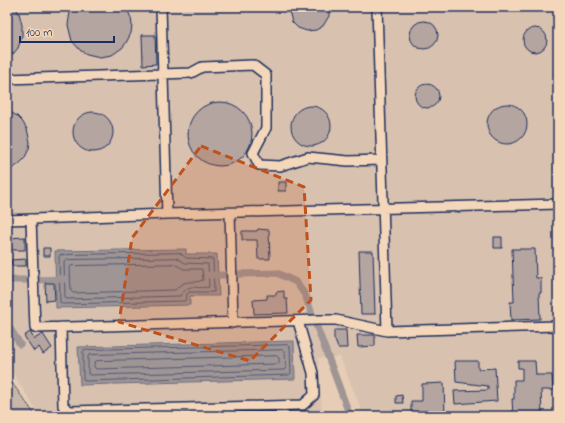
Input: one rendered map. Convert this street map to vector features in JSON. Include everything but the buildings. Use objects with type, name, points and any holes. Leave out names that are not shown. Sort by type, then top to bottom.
[{"type":"lane","points":[[161,7],[166,214]]},
{"type":"lane","points":[[377,7],[387,331]]},
{"type":"lane","points":[[7,79],[163,75],[191,73],[202,67],[253,65],[266,74],[266,128],[253,153],[259,165],[280,166],[308,157],[348,161],[381,160]]},
{"type":"lane","points":[[7,220],[166,214],[558,204]]},
{"type":"lane","points":[[230,213],[233,323]]},
{"type":"lane","points":[[31,220],[35,328],[314,320],[336,320],[387,331],[558,326]]},
{"type":"lane","points":[[61,327],[63,406],[70,411],[303,405],[314,395],[313,373],[298,321]]},
{"type":"path","points":[[7,374],[36,416]]},
{"type":"highlighted area","points":[[201,146],[304,187],[311,300],[250,361],[119,322],[132,238]]},
{"type":"shaded area","points":[[7,7],[558,7],[558,416],[364,416],[340,357],[318,358],[322,411],[336,416],[40,416],[7,364]]},
{"type":"shaded area","points":[[7,376],[36,416],[9,416],[7,414]]},
{"type":"water","points":[[186,249],[186,254],[217,254],[219,296],[190,296],[190,305],[56,308],[55,251]]},
{"type":"water","points":[[294,341],[295,379],[80,385],[78,347]]},
{"type":"waterway","points":[[237,274],[277,273],[296,282],[305,295],[350,416]]},
{"type":"waterway","points":[[209,275],[229,275]]},
{"type":"waterway","points":[[37,280],[65,279]]},
{"type":"waterway","points":[[7,280],[28,280]]},
{"type":"waterway","points":[[7,324],[20,344]]}]
